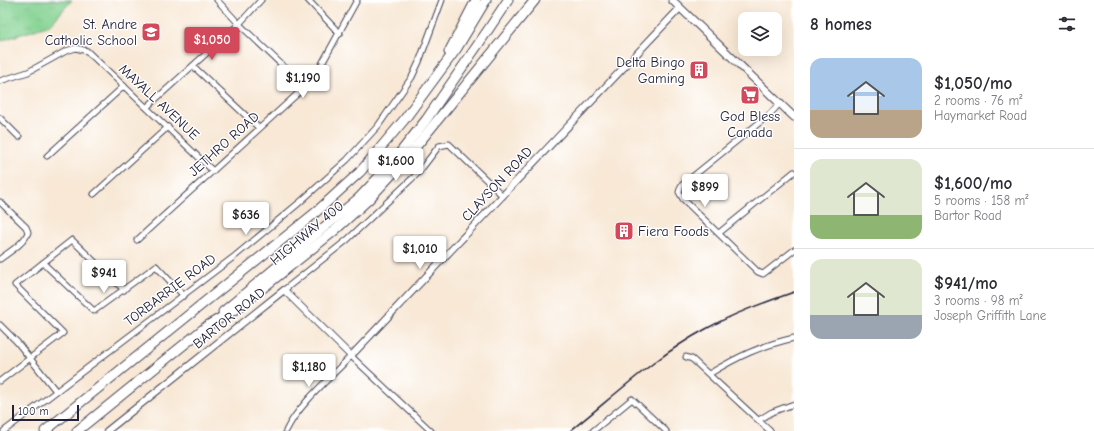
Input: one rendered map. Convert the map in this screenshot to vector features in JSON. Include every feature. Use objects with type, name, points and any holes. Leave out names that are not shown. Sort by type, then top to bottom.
[{"type":"highway","points":[[438,74],[458,32],[476,0]]},
{"type":"highway","name":"HIGHWAY 400","points":[[44,431],[315,213],[341,190],[381,149],[404,120],[457,48],[486,0]]},
{"type":"highway","points":[[207,326],[359,198],[392,163],[426,120],[509,0]]},
{"type":"highway","name":"HIGHWAY 400","points":[[77,431],[207,326],[239,307],[334,230],[368,199],[405,160],[535,0]]},
{"type":"main road","points":[[672,0],[794,117]]},
{"type":"street","points":[[217,0],[239,24],[305,86]]},
{"type":"street","points":[[147,108],[239,24],[261,0]]},
{"type":"street","points":[[308,0],[340,34]]},
{"type":"street","name":"JETHRO ROAD","points":[[137,240],[305,86],[318,71],[340,34],[357,0]]},
{"type":"street","name":"TORBARRIE ROAD","points":[[4,431],[184,296],[299,204],[347,160],[378,126],[412,77],[442,0]]},
{"type":"street","name":"CLAYSON ROAD","points":[[286,431],[300,409],[680,8]]},
{"type":"street","name":"MAYALL AVENUE","points":[[0,81],[28,72],[66,51],[76,48],[87,51],[213,171]]},
{"type":"street","points":[[193,66],[259,128]]},
{"type":"street","points":[[47,156],[124,86]]},
{"type":"street","points":[[780,103],[770,114],[681,186],[679,190],[680,195],[758,272],[762,274],[794,250]]},
{"type":"street","points":[[0,118],[19,137]]},
{"type":"street","points":[[94,194],[168,127]]},
{"type":"street","name":"BARTOR ROAD","points":[[107,431],[347,240],[419,172],[439,146],[449,144],[503,196]]},
{"type":"street","points":[[719,233],[794,172]]},
{"type":"street","points":[[0,202],[26,227],[28,232],[23,241],[0,259]]},
{"type":"street","points":[[0,380],[63,332],[14,285],[72,240],[124,290]]},
{"type":"street","points":[[43,263],[94,311],[156,266],[184,296]]},
{"type":"street","points":[[284,290],[351,356],[431,431]]},
{"type":"street","points":[[0,325],[29,357],[56,391]]},
{"type":"street","points":[[709,374],[752,350],[794,338]]},
{"type":"street","points":[[686,357],[692,359],[770,431]]},
{"type":"street","points":[[592,431],[632,399],[666,431]]},
{"type":"street","points":[[759,420],[794,404]]},
{"type":"green space","points":[[0,0],[72,0],[50,25],[0,41]]},
{"type":"railway","points":[[570,431],[652,364],[686,340],[737,314],[794,292]]},
{"type":"place","name":"St. Andre Catholic School","points":[[151,32]]},
{"type":"place","name":"Delta Bingo Gaming","points":[[699,70]]},
{"type":"place","name":"God Bless Canada","points":[[750,95]]},
{"type":"place","name":"Fiera Foods","points":[[624,231]]}]
